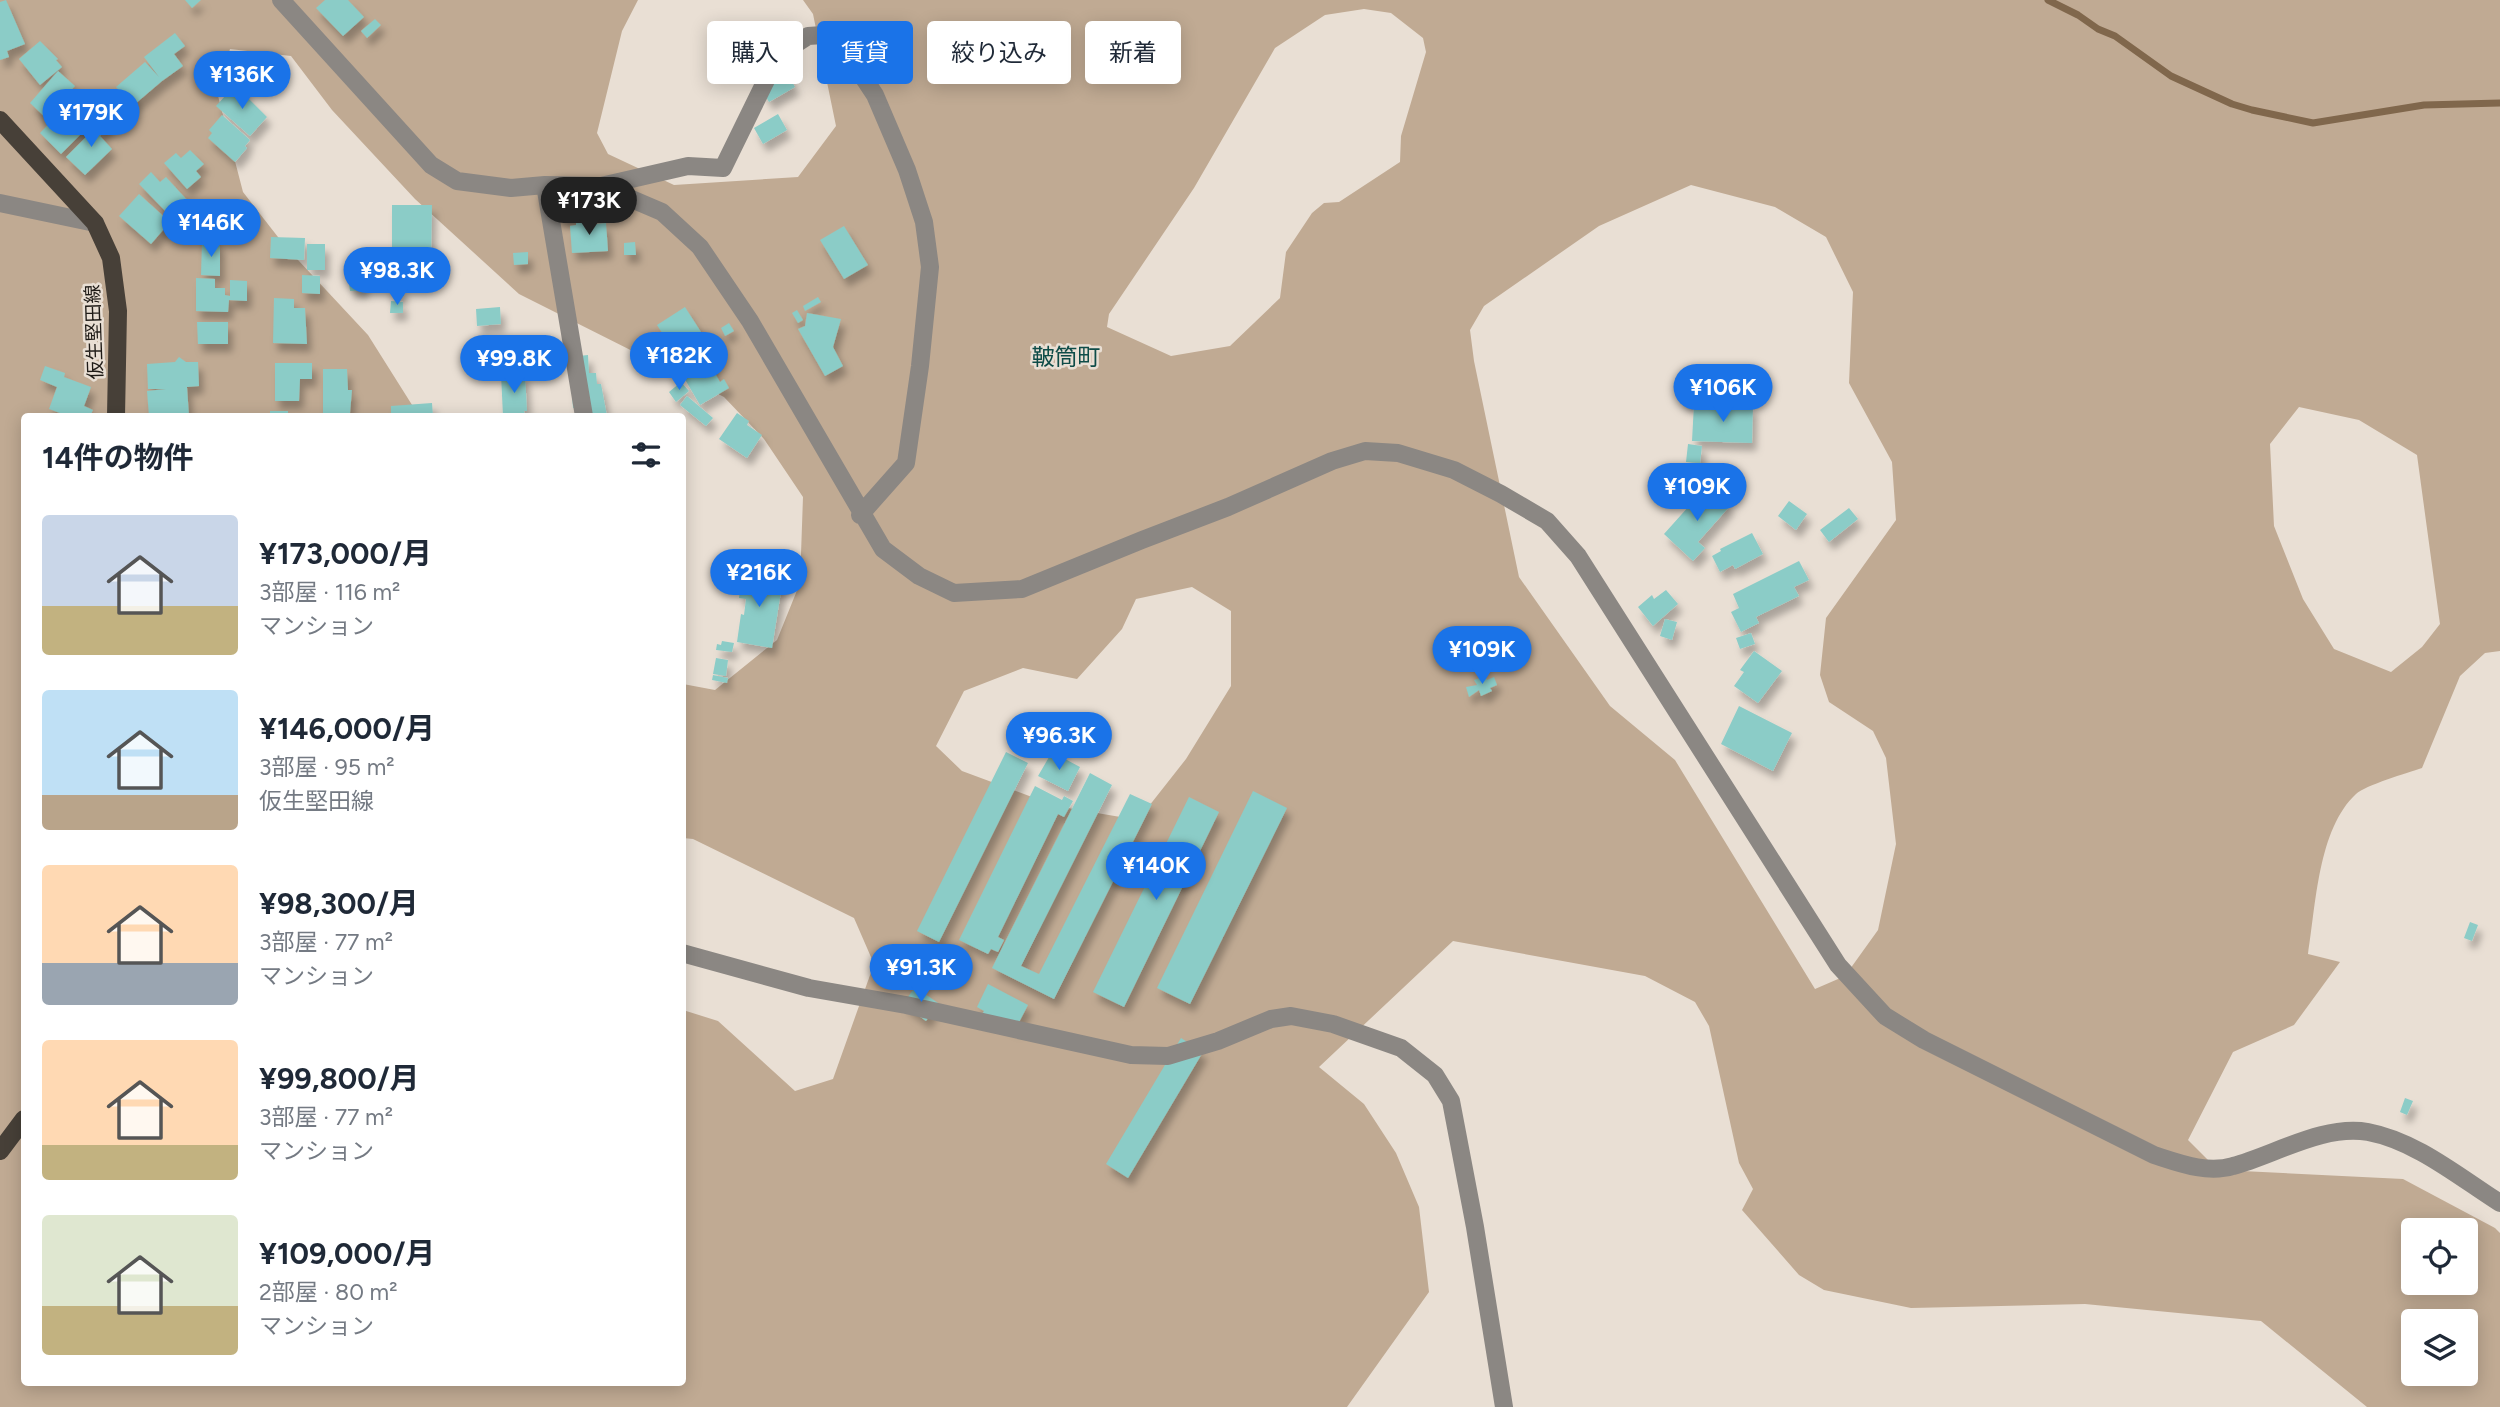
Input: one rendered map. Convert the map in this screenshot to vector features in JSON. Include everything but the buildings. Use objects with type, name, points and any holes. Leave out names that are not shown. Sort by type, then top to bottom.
[{"type":"main road","name":"仮生堅田線","points":[[0,120],[95,223],[111,258],[118,311],[116,413]]},
{"type":"main road","points":[[0,1151],[21,1123]]},
{"type":"street","points":[[281,0],[432,165],[457,181],[511,188],[545,185],[601,186],[688,166],[723,168],[770,72],[788,49],[808,36],[824,35],[842,45],[875,95],[907,170],[924,222],[929,267],[920,366],[905,463],[860,514]]},
{"type":"street","points":[[545,185],[583,413]]},
{"type":"street","points":[[601,186],[662,212],[700,247],[750,321],[883,550],[919,576],[954,593],[1022,589],[1228,508],[1332,461],[1365,451],[1398,453],[1454,470],[1547,521],[1578,556],[1838,965],[1885,1016],[1924,1040],[2154,1155],[2195,1168],[2231,1167],[2341,1130],[2367,1131],[2396,1140],[2500,1203]]},
{"type":"street","points":[[0,203],[95,223]]},
{"type":"street","points":[[686,954],[809,988],[906,1005],[1131,1055],[1167,1056],[1218,1041],[1271,1019],[1291,1016],[1333,1024],[1401,1048],[1435,1075],[1451,1101],[1475,1227],[1504,1407]]},
{"type":"shaded area","points":[[0,0],[638,0],[622,31],[597,133],[608,154],[674,185],[798,177],[836,126],[827,84],[913,84],[913,21],[817,21],[817,33],[813,14],[803,0],[2500,0],[2500,651],[2485,653],[2460,676],[2422,768],[2361,791],[2343,809],[2326,847],[2308,954],[2340,962],[2294,1025],[2233,1052],[2188,1140],[2211,1163],[2242,1171],[2403,1179],[2476,1218],[2401,1218],[2401,1295],[2478,1295],[2478,1219],[2495,1228],[2500,1233],[2500,1407],[2367,1407],[2261,1321],[2085,1304],[1911,1308],[1824,1290],[1799,1275],[1742,1210],[1753,1189],[1739,1163],[1709,1026],[1695,1002],[1645,976],[1453,941],[1319,1067],[1364,1104],[1396,1153],[1419,1207],[1429,1292],[1347,1407],[0,1407]],"holes":[[[1364,9],[1391,13],[1423,38],[1426,52],[1401,136],[1400,162],[1339,202],[1324,203],[1312,213],[1286,252],[1280,298],[1230,346],[1171,356],[1107,327],[1109,314],[1194,188],[1275,48],[1325,15]],[[1691,185],[1775,207],[1826,237],[1853,292],[1849,383],[1892,462],[1896,520],[1826,618],[1820,675],[1829,702],[1873,731],[1886,758],[1896,844],[1878,930],[1845,976],[1815,989],[1675,760],[1610,706],[1519,577],[1474,361],[1470,330],[1484,306],[1599,226]],[[2299,407],[2359,420],[2417,455],[2440,624],[2422,647],[2391,672],[2334,649],[2303,599],[2274,526],[2270,444]],[[1192,587],[1231,611],[1231,686],[1186,759],[1138,820],[1056,806],[962,771],[936,746],[964,691],[1023,668],[1077,679],[1122,629],[1136,599]]]},
{"type":"waterway","points":[[2048,0],[2115,36],[2171,76],[2232,104],[2252,110],[2313,123],[2424,105],[2500,103]]},
{"type":"district","name":"鞁筒町","points":[[1066,357]]}]
